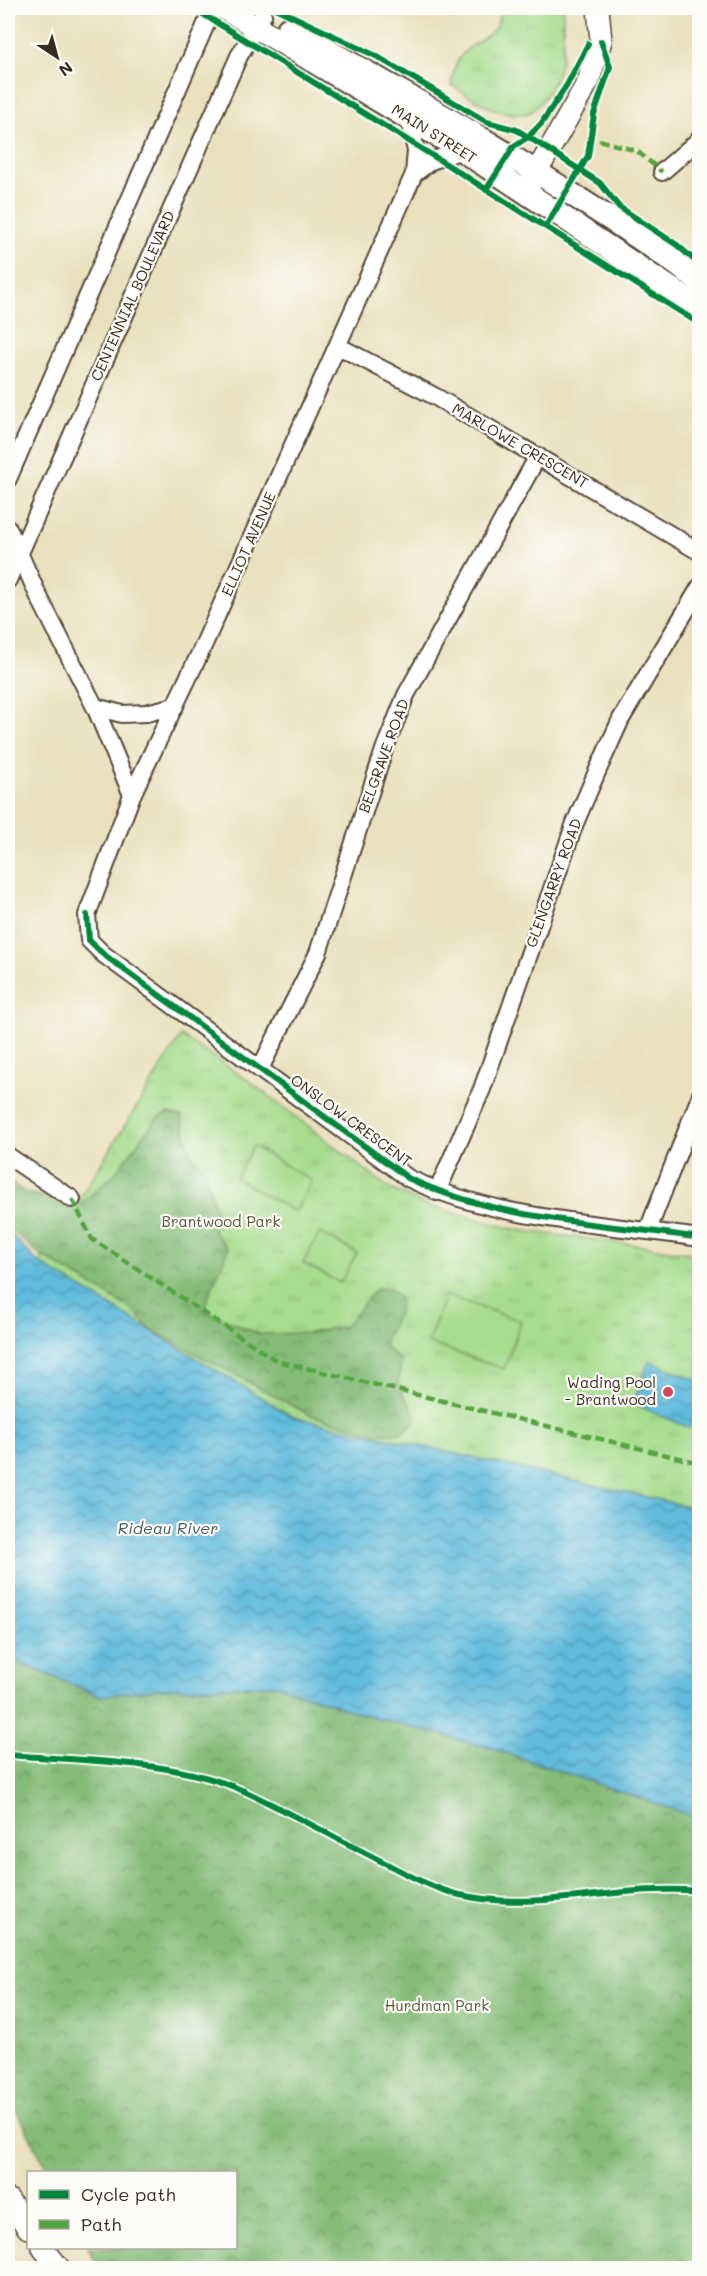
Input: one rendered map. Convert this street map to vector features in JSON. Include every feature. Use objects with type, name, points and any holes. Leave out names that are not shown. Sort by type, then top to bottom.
[{"type":"main road","name":"MAIN STREET","points":[[224,8],[257,17],[356,66],[537,172],[665,255],[699,282]]},
{"type":"main road","name":"MAIN STREET","points":[[257,17],[699,308]]},
{"type":"street","points":[[8,479],[213,8]]},
{"type":"street","points":[[588,82],[590,8]]},
{"type":"street","points":[[525,192],[588,82],[601,41],[598,8]]},
{"type":"street","name":"CENTENNIAL BOULEVARD","points":[[8,580],[257,17]]},
{"type":"street","name":"ELLIOT AVENUE","points":[[87,915],[132,795],[175,706],[414,174],[416,151],[409,118]]},
{"type":"street","points":[[662,172],[699,139]]},
{"type":"street","points":[[414,174],[431,161],[462,150]]},
{"type":"street","name":"MARLOWE CRESCENT","points":[[338,346],[436,397],[699,552]]},
{"type":"street","name":"BELGRAVE ROAD","points":[[260,1069],[318,953],[384,750],[406,695],[538,456]]},
{"type":"street","points":[[8,528],[95,707],[132,795]]},
{"type":"street","name":"GLENGARRY ROAD","points":[[437,1192],[482,1089],[575,823],[596,774],[621,719],[699,587]]},
{"type":"street","points":[[95,707],[122,714],[146,713],[175,706]]},
{"type":"street","name":"ONSLOW CRESCENT","points":[[87,915],[89,940],[103,954],[408,1178],[437,1192],[527,1215],[699,1238]]},
{"type":"street","points":[[648,1230],[699,1097]]},
{"type":"street","points":[[8,1156],[72,1199]]},
{"type":"street","points":[[8,2199],[27,2227]]},
{"type":"street","points":[[45,2249],[59,2268]]},
{"type":"green space","points":[[499,8],[563,8],[560,65],[550,90],[530,113],[498,111],[451,85],[460,57],[492,32],[499,18]]},
{"type":"green space","name":"Brantwood Park","points":[[181,1036],[248,1080],[389,1188],[425,1205],[516,1230],[699,1255],[699,1509],[293,1417],[39,1263]]},
{"type":"green space","points":[[167,1113],[181,1116],[190,1153],[205,1170],[217,1218],[213,1230],[228,1249],[203,1310],[259,1334],[310,1333],[345,1326],[377,1288],[390,1289],[400,1298],[399,1310],[383,1345],[401,1361],[398,1385],[416,1416],[410,1427],[400,1433],[373,1433],[310,1415],[150,1329],[132,1309],[40,1255],[8,1227],[8,1181],[26,1193],[82,1203],[116,1172],[156,1119]]},
{"type":"green space","points":[[253,1146],[312,1181],[295,1212],[236,1178]]},
{"type":"green space","points":[[320,1233],[357,1253],[340,1283],[303,1263]]},
{"type":"green space","points":[[445,1295],[521,1321],[504,1369],[428,1343]]},
{"type":"green space","name":"Hurdman Park","points":[[8,1658],[99,1696],[156,1689],[279,1685],[355,1712],[491,1748],[699,1818],[699,2268],[99,2268],[89,2249],[237,2249],[237,2171],[48,2171],[8,2095]]},
{"type":"water","name":"Rideau River","points":[[8,1231],[39,1263],[293,1417],[699,1509],[699,1818],[491,1748],[355,1712],[279,1685],[156,1689],[99,1696],[8,1658]]},
{"type":"water","name":"Wading Pool - Brantwood","points":[[649,1361],[699,1381],[699,1403],[690,1428],[633,1404]]},
{"type":"marked path","points":[[599,140],[637,151],[662,172]]},
{"type":"marked path","points":[[72,1199],[92,1239],[277,1361],[700,1463]]},
{"type":"cycle path","points":[[193,8],[700,324]]},
{"type":"cycle path","points":[[275,8],[376,56],[487,122],[517,130],[600,183],[619,207],[677,245],[700,265]]},
{"type":"cycle path","points":[[546,226],[588,156],[594,114],[610,67],[601,41]]},
{"type":"cycle path","points":[[486,190],[514,146],[528,137],[541,124],[567,85],[588,44]]},
{"type":"cycle path","points":[[87,915],[89,940],[103,954],[408,1178],[442,1192],[514,1212],[700,1238]]},
{"type":"cycle path","points":[[8,1755],[128,1764],[189,1773],[217,1781],[261,1799],[418,1880],[460,1895],[490,1900],[520,1901],[640,1891],[700,1891]]},
{"type":"place","name":"Wading Pool - Brantwood","points":[[668,1392]]}]
